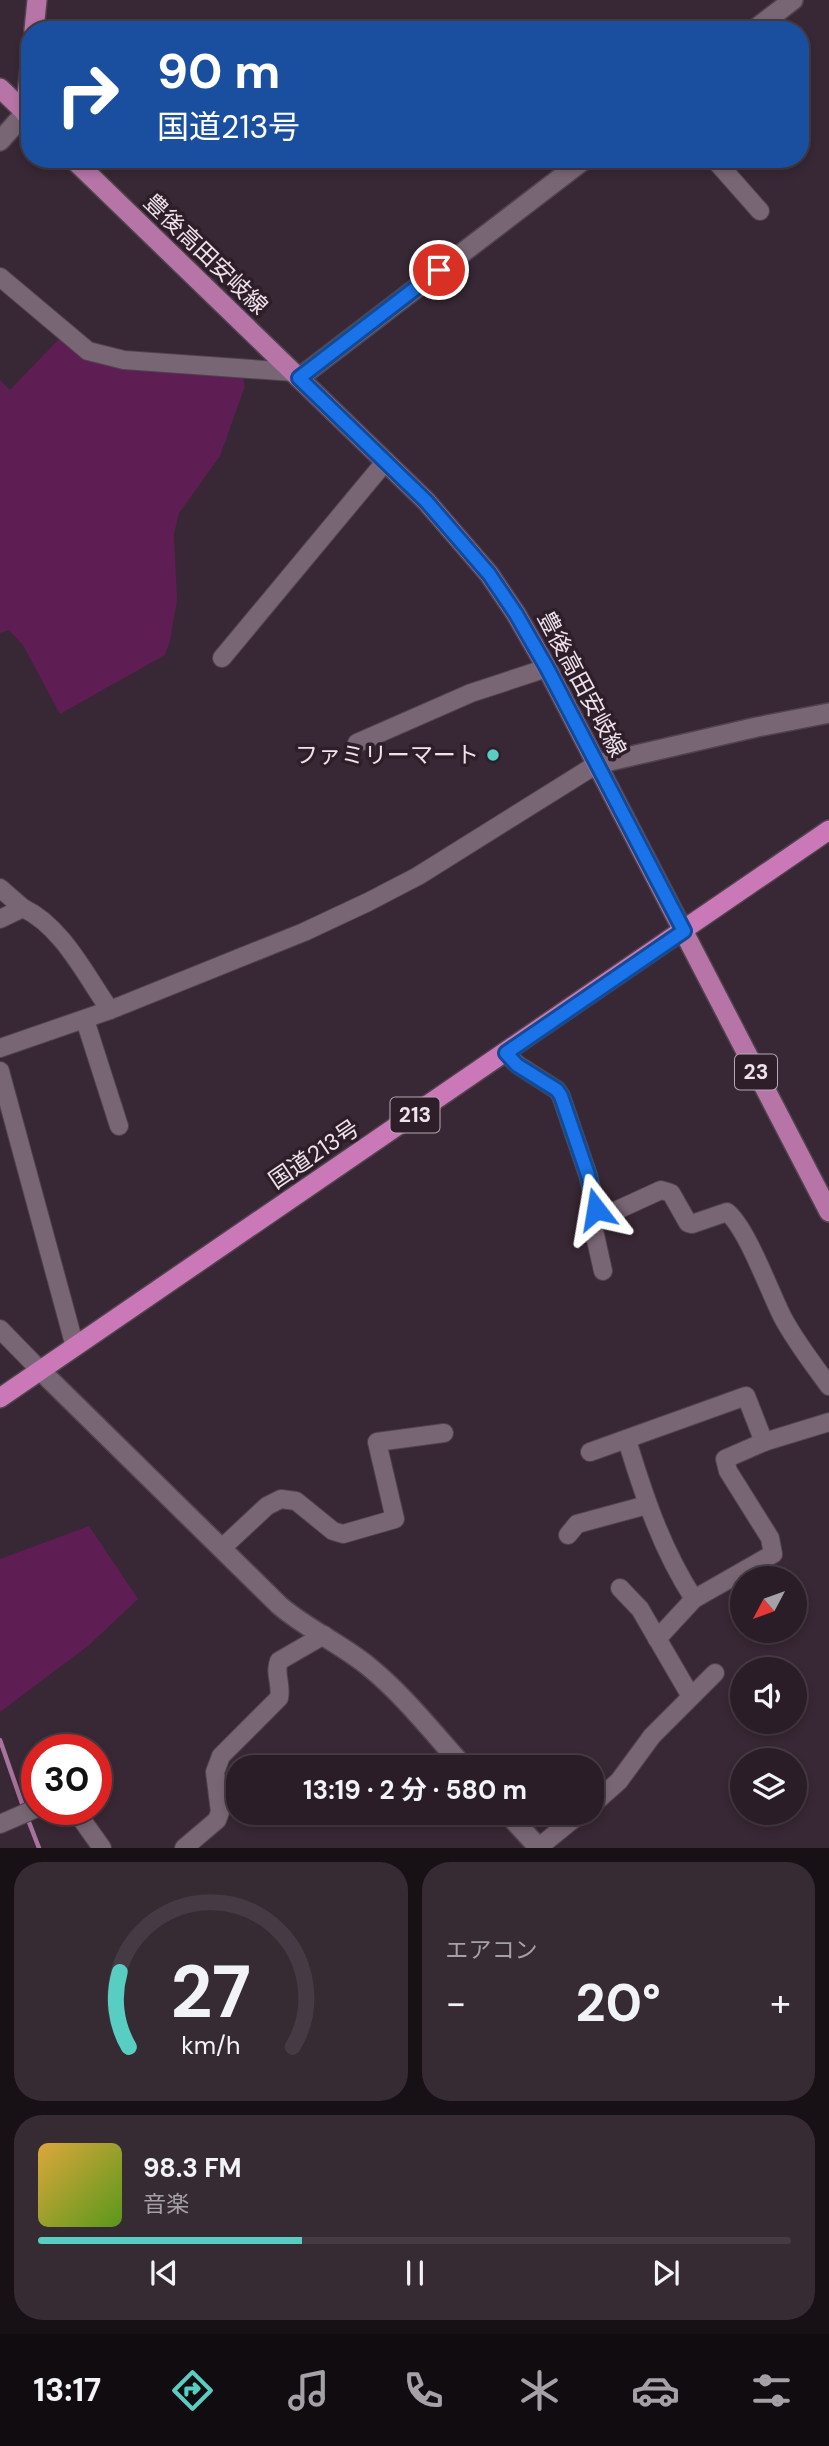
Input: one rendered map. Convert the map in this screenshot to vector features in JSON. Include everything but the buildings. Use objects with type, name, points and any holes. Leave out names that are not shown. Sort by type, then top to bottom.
[{"type":"highway","name":"国道213号","points":[[0,1398],[829,830]]},
{"type":"main road","points":[[35,21],[37,0]]},
{"type":"main road","points":[[0,88],[21,109]]},
{"type":"main road","name":"豊後高田安岐線","points":[[82,168],[426,501],[489,574],[547,668],[684,931]]},
{"type":"main road","name":"23","points":[[684,931],[829,1212]]},
{"type":"street","points":[[766,21],[793,0]]},
{"type":"street","points":[[0,141],[21,121]]},
{"type":"street","points":[[0,277],[69,338],[96,354],[296,375],[572,168]]},
{"type":"street","points":[[722,168],[760,211]]},
{"type":"street","points":[[222,658],[385,462]]},
{"type":"street","points":[[357,743],[471,693],[547,668]]},
{"type":"street","points":[[0,1048],[85,1020],[304,932],[369,902],[418,876],[597,764],[829,713]]},
{"type":"street","points":[[0,888],[23,908],[38,916],[58,937],[110,1010]]},
{"type":"street","points":[[0,919],[23,908]]},
{"type":"street","points":[[85,1020],[119,1126]]},
{"type":"street","points":[[506,1053],[517,1065],[557,1090],[561,1096],[588,1175],[596,1209],[602,1217]]},
{"type":"street","points":[[0,1071],[75,1347]]},
{"type":"street","points":[[603,1271],[593,1226],[595,1221],[602,1217],[661,1190],[671,1193],[688,1223],[727,1212],[732,1216],[756,1260],[783,1318],[829,1386]]},
{"type":"street","points":[[0,1329],[293,1617],[369,1666],[453,1755]]},
{"type":"street","points":[[590,1452],[746,1396],[764,1443]]},
{"type":"street","points":[[657,1639],[694,1600],[773,1554],[770,1538],[728,1471],[725,1459],[829,1422]]},
{"type":"street","points":[[222,1548],[267,1506],[281,1499],[296,1501],[333,1531],[343,1534],[395,1519],[377,1442],[444,1433]]},
{"type":"street","points":[[627,1440],[647,1505],[674,1565],[694,1600]]},
{"type":"street","points":[[568,1535],[577,1524],[647,1505]]},
{"type":"street","points":[[620,1588],[640,1609],[690,1695]]},
{"type":"street","points":[[184,1847],[217,1820],[220,1812],[215,1772],[221,1756],[279,1698],[281,1690],[276,1667],[279,1661],[324,1635]]},
{"type":"street","points":[[604,1794],[619,1780],[652,1735],[715,1673]]},
{"type":"street","points":[[0,1824],[21,1815]]},
{"type":"street","points":[[86,1825],[102,1847]]},
{"type":"street","points":[[518,1825],[539,1847],[566,1825]]},
{"type":"shaded area","points":[[59,339],[88,357],[242,375],[245,386],[220,456],[179,513],[174,534],[177,600],[165,655],[60,714],[23,645],[9,630],[0,633],[0,380],[10,390]]},
{"type":"shaded area","points":[[89,1526],[138,1599],[88,1646],[0,1712],[0,1559]]},
{"type":"waterway","points":[[0,1740],[21,1800]]},
{"type":"waterway","points":[[30,1825],[39,1848]]},
{"type":"place","name":"ファミリーマート","points":[[493,755]]},
{"type":"route","points":[[439,270],[299,378],[426,501],[489,574],[547,668],[684,931],[506,1053],[517,1065],[557,1090],[561,1096],[588,1175],[596,1209]]}]
